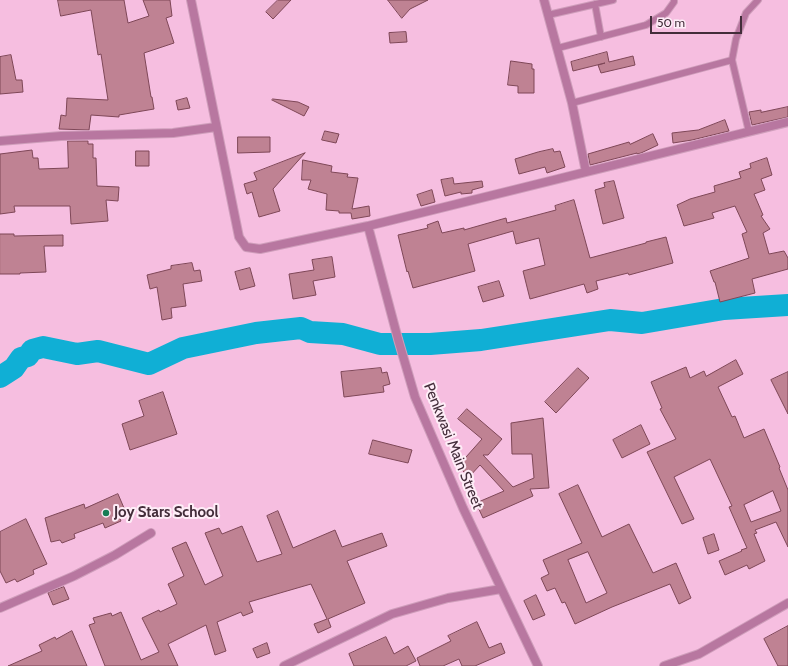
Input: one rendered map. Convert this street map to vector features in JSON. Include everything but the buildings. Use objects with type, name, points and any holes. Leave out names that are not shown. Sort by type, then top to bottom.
[{"type":"street","points":[[191,0],[239,236],[246,247],[260,249],[368,226],[788,122]]},
{"type":"street","points":[[544,0],[572,103],[586,172]]},
{"type":"street","points":[[0,141],[61,136],[173,133],[216,127]]},
{"type":"street","name":"Penkwasi Main Street","points":[[368,226],[398,339],[416,397],[463,508],[538,666]]},
{"type":"street","points":[[0,608],[81,573],[116,555],[151,533]]},
{"type":"street","points":[[284,666],[392,614],[448,598],[501,589]]},
{"type":"street","points":[[664,666],[699,654],[788,603]]},
{"type":"lane","points":[[548,15],[613,0]]},
{"type":"lane","points":[[558,48],[646,25],[666,14],[674,0]]},
{"type":"lane","points":[[749,132],[732,60],[736,39],[746,13],[758,0]]},
{"type":"lane","points":[[595,4],[601,37]]},
{"type":"lane","points":[[572,103],[732,60]]},
{"type":"waterway","points":[[0,377],[14,368],[21,358],[28,356],[32,350],[43,347],[77,354],[98,351],[149,364],[183,348],[256,333],[301,328],[310,332],[343,334],[380,344],[430,344],[481,340],[610,320],[642,323],[724,309],[788,305]]},
{"type":"place","name":"Joy Stars School","points":[[106,513]]}]
